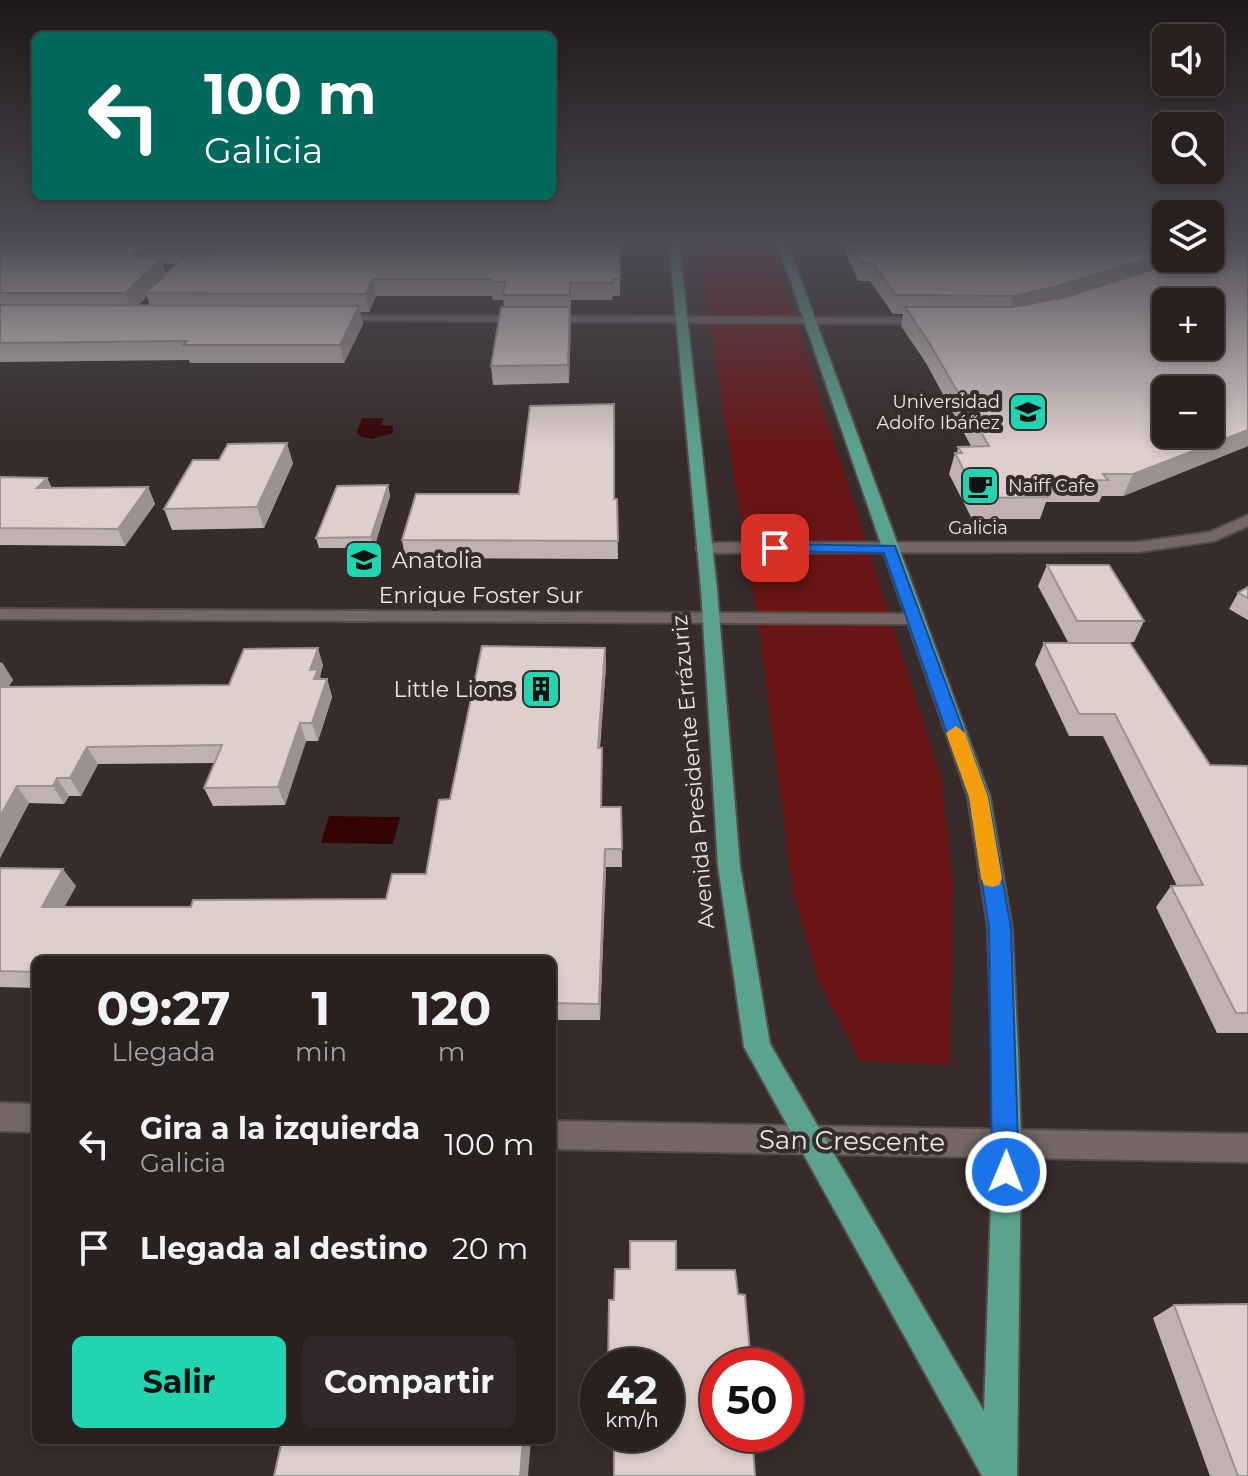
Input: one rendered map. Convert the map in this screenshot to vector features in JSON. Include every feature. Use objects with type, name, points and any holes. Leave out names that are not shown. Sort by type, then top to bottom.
[{"type":"main road","name":"Avenida Presidente Errázuriz","points":[[681,311],[711,618],[729,866],[757,1047],[1000,1474]]},
{"type":"main road","name":"Avenida Presidente Errázuriz","points":[[806,311],[979,797],[1000,928],[1007,1144],[1000,1474]]},
{"type":"street","points":[[327,318],[946,321]]},
{"type":"street","name":"Galicia","points":[[704,548],[1100,548],[1169,545],[1214,536],[1248,520]]},
{"type":"street","name":"Enrique Foster Sur","points":[[0,614],[915,619]]},
{"type":"street","points":[[0,1117],[32,1118]]},
{"type":"street","name":"San Crescente","points":[[556,1135],[1248,1148]]},
{"type":"shaded area","points":[[707,311],[793,311],[942,780],[953,886],[950,1065],[860,1061],[819,982],[793,891],[759,630]]},
{"type":"shaded area","points":[[362,418],[384,418],[381,425],[393,426],[393,433],[372,439],[360,436],[357,432]]},
{"type":"shaded area","points":[[329,816],[400,817],[393,844],[321,843]]},
{"type":"building","points":[[0,311],[357,311],[340,345],[183,345],[187,341],[0,343]]},
{"type":"building","points":[[500,311],[570,311],[568,365],[491,366]]},
{"type":"building","name":"Universidad Adolfo Ibáñez","points":[[908,311],[1152,311],[1152,360],[1224,360],[1224,311],[1248,311],[1248,430],[1224,439],[1224,376],[1152,376],[1152,448],[1201,448],[1133,474],[1103,474],[1108,480],[1038,481],[1048,497],[978,498],[955,453],[962,453],[958,447],[989,446]]},
{"type":"building","points":[[614,404],[614,499],[617,499],[618,541],[402,540],[416,494],[519,494],[530,406]]},
{"type":"building","points":[[287,443],[257,507],[164,509],[193,460],[219,460],[228,444]]},
{"type":"building","points":[[0,477],[47,478],[37,488],[148,487],[118,529],[0,528]]},
{"type":"building","points":[[388,485],[371,537],[316,538],[337,486]]},
{"type":"building","points":[[1047,565],[1109,565],[1144,621],[1077,621]]},
{"type":"building","points":[[1248,587],[1248,598],[1238,593]]},
{"type":"building","points":[[1044,643],[1130,643],[1210,765],[1248,766],[1248,1013],[1236,1013],[1171,886],[1203,885],[1115,714],[1079,714]]},
{"type":"building","points":[[482,646],[605,648],[598,748],[602,748],[601,807],[621,807],[622,849],[605,849],[599,1004],[556,1003],[556,956],[32,956],[32,972],[0,971],[0,868],[63,869],[42,907],[191,907],[193,900],[386,899],[392,874],[426,874],[439,800],[450,799]]},
{"type":"building","points":[[318,648],[310,670],[318,669],[314,679],[327,679],[312,723],[300,723],[278,787],[204,788],[222,745],[87,747],[70,778],[57,778],[53,786],[17,786],[0,816],[0,687],[229,685],[244,649]]},
{"type":"building","points":[[630,1241],[676,1241],[676,1270],[735,1270],[738,1294],[745,1295],[749,1348],[700,1348],[700,1452],[753,1452],[755,1476],[614,1476],[614,1452],[684,1452],[684,1348],[608,1348],[609,1300],[614,1300],[615,1269],[630,1269]]},
{"type":"building","points":[[1248,1304],[1248,1476],[1238,1476],[1174,1305]]},
{"type":"building","points":[[281,1444],[523,1444],[520,1476],[274,1476]]},
{"type":"slow traffic","points":[[956,733],[979,797],[992,878]]},
{"type":"place","name":"Universidad Adolfo Ibáñez","points":[[1028,412]]},
{"type":"place","name":"Naiff Cafe","points":[[980,486]]},
{"type":"place","name":"Anatolia","points":[[364,560]]},
{"type":"place","name":"Little Lions","points":[[541,689]]},
{"type":"route","points":[[775,548],[889,549],[979,797],[1000,928],[1006,1172]]}]
